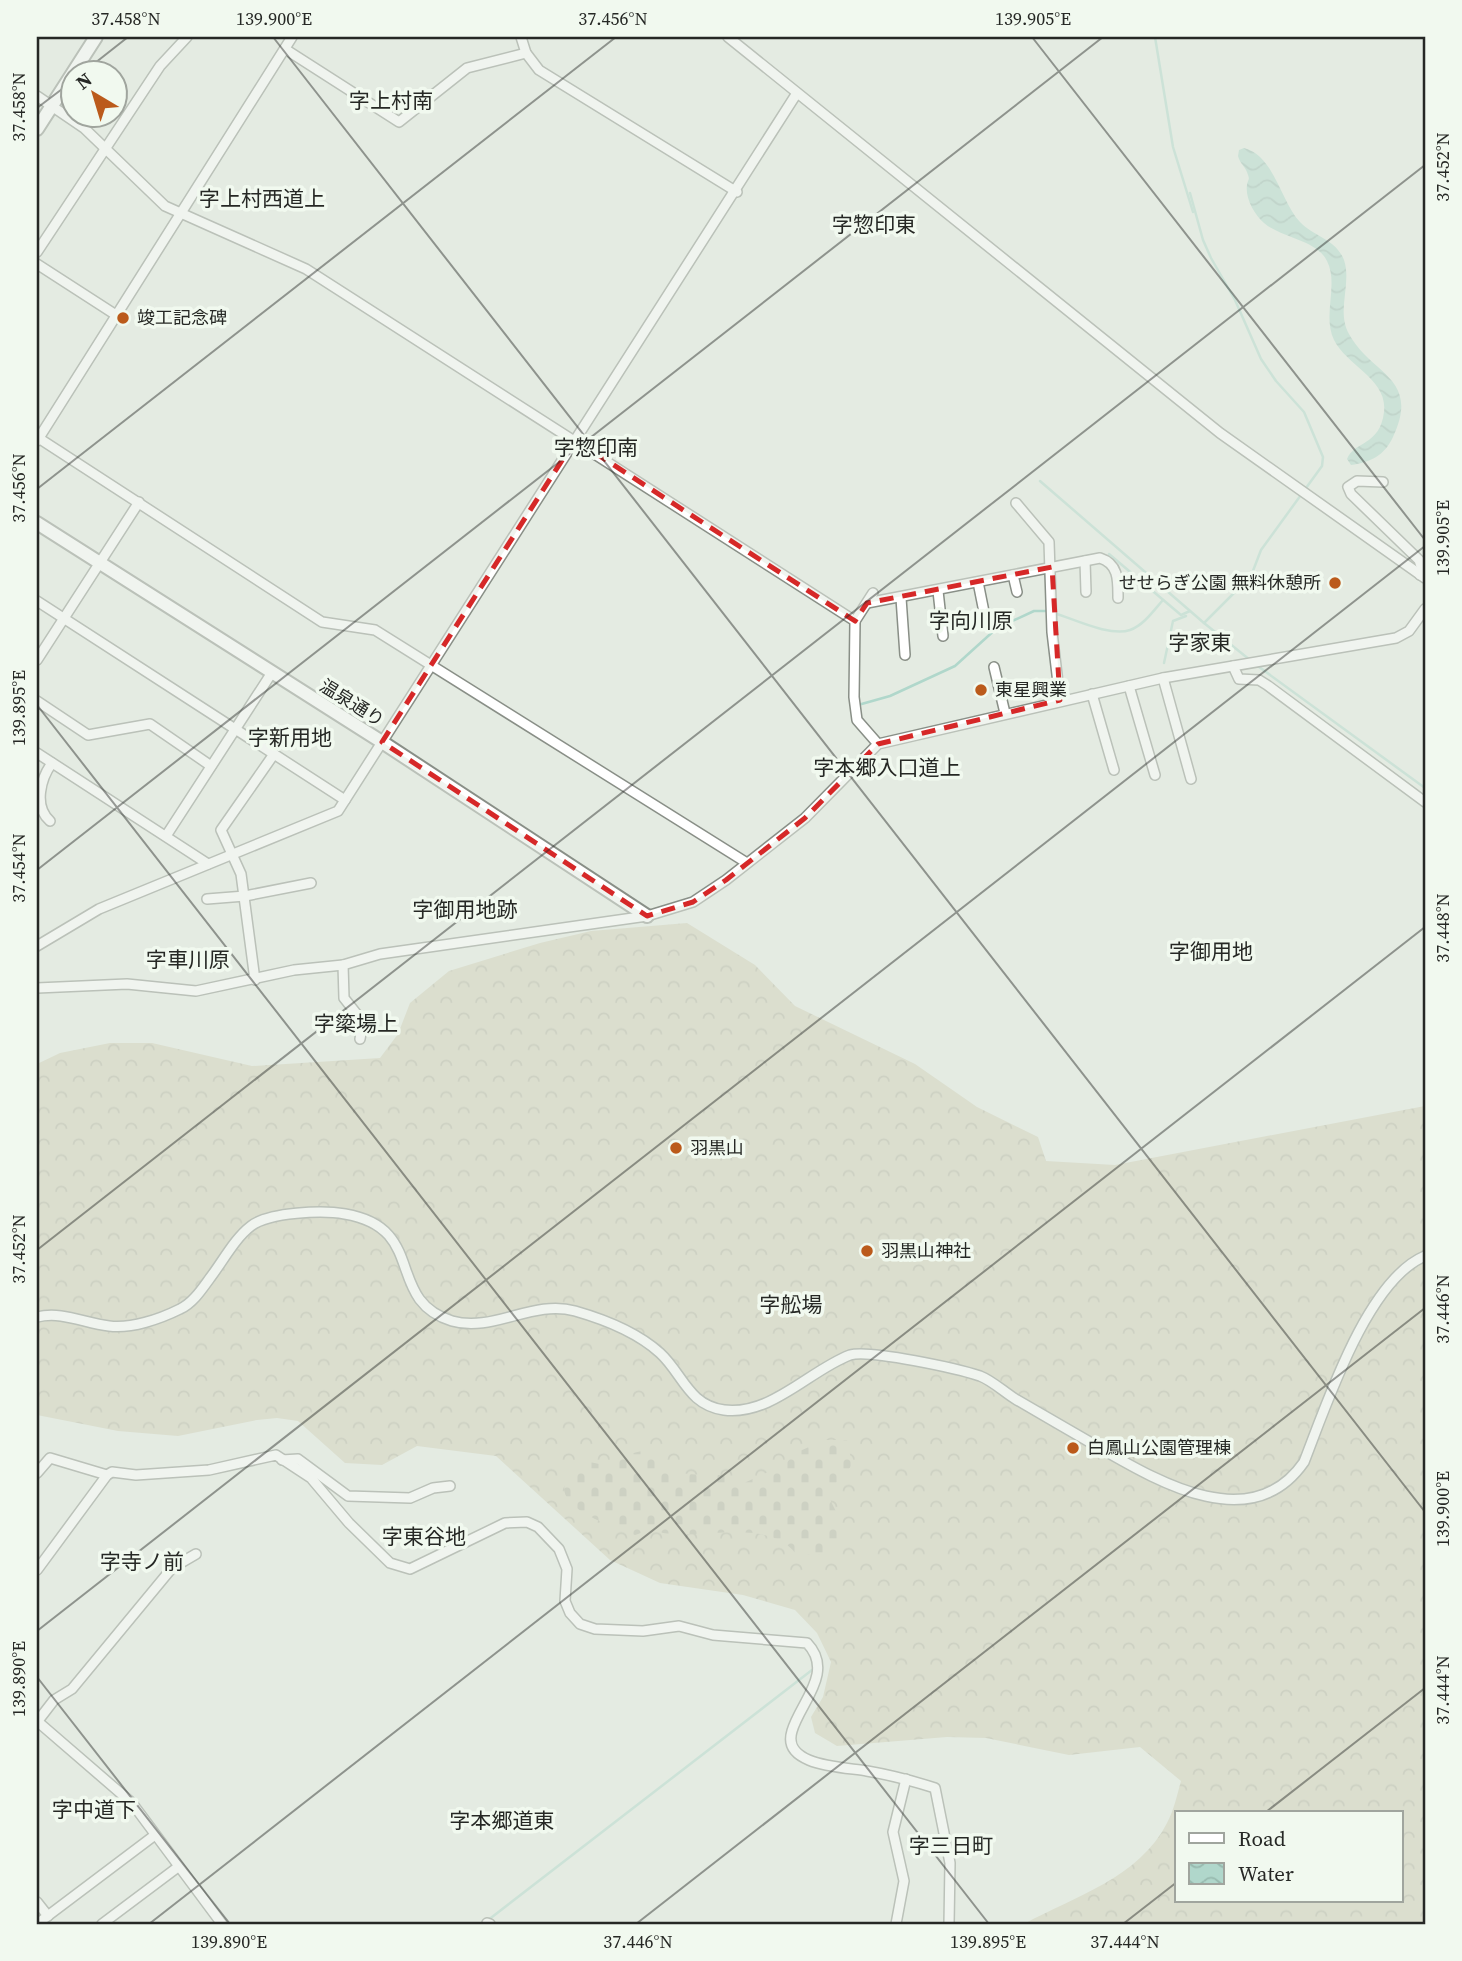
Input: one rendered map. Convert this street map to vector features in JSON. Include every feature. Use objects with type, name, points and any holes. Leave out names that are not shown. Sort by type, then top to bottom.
[{"type":"street","points":[[37,129],[96,37]]},
{"type":"street","points":[[37,252],[103,147],[160,66],[187,37]]},
{"type":"street","points":[[292,37],[37,439],[322,622],[375,630],[747,863]]},
{"type":"street","points":[[521,37],[526,54],[539,69],[737,192]]},
{"type":"street","points":[[728,37],[1220,433],[1423,577]]},
{"type":"street","points":[[285,49],[399,122],[467,68],[526,54]]},
{"type":"street","points":[[37,946],[99,909],[338,811],[737,192],[797,93]]},
{"type":"street","points":[[37,96],[78,124],[162,204],[306,269],[855,621]]},
{"type":"street","points":[[37,264],[116,315]]},
{"type":"street","points":[[1382,482],[1357,481],[1348,487],[1351,494],[1419,559],[1423,577]]},
{"type":"street","points":[[37,660],[139,502]]},
{"type":"street","points":[[1016,503],[1049,542],[1052,567],[1052,632],[1060,700]]},
{"type":"street","name":"温泉通り","points":[[37,523],[382,743],[646,916]]},
{"type":"street","points":[[867,603],[1100,558],[1108,560],[1118,573],[1118,598]]},
{"type":"street","points":[[1085,561],[1086,592]]},
{"type":"street","points":[[1013,575],[1017,592]]},
{"type":"street","points":[[978,582],[985,617]]},
{"type":"street","points":[[938,591],[943,636]]},
{"type":"street","points":[[873,593],[855,621],[853,697],[857,720],[878,744]]},
{"type":"street","points":[[901,598],[905,655]]},
{"type":"street","points":[[37,601],[345,800]]},
{"type":"street","points":[[37,988],[127,984],[196,991],[294,971],[343,965],[380,954],[646,916],[693,902],[747,863],[805,818],[878,744],[1163,678],[1403,636],[1425,609]]},
{"type":"street","points":[[1237,665],[1239,679],[1259,680],[1267,685],[1425,802]]},
{"type":"street","points":[[994,667],[1005,713]]},
{"type":"street","points":[[166,836],[271,674]]},
{"type":"street","points":[[1163,678],[1191,779]]},
{"type":"street","points":[[1129,686],[1154,775]]},
{"type":"street","points":[[1092,694],[1114,770]]},
{"type":"street","points":[[37,701],[88,735],[150,724],[211,766]]},
{"type":"street","points":[[37,753],[208,864]]},
{"type":"street","points":[[255,980],[241,874],[221,830],[274,754]]},
{"type":"street","points":[[50,821],[39,800],[41,778],[52,763]]},
{"type":"street","points":[[207,899],[245,896],[310,883]]},
{"type":"street","points":[[343,965],[343,993],[363,1022],[360,1039]]},
{"type":"street","points":[[37,1317],[52,1314],[111,1326],[125,1326],[163,1316],[188,1304],[247,1229],[260,1220],[320,1212],[346,1214],[370,1222],[394,1239],[412,1290],[426,1308],[438,1315],[458,1322],[478,1324],[552,1307],[573,1310],[616,1326],[662,1354],[692,1396],[712,1407],[739,1410],[756,1405],[852,1355],[871,1353],[980,1376],[1156,1480],[1201,1496],[1238,1499],[1281,1487],[1296,1475],[1372,1308],[1393,1280],[1425,1256]]},
{"type":"street","points":[[37,1570],[107,1475],[113,1472],[136,1475],[209,1470],[263,1455],[275,1455],[321,1488],[349,1523],[390,1563],[410,1569],[505,1522],[527,1522],[538,1527],[559,1549],[567,1569],[565,1601],[570,1613],[580,1624],[595,1629],[643,1631],[678,1626],[713,1635],[807,1643],[813,1649],[818,1670],[808,1703],[791,1732],[791,1741],[796,1752],[806,1759],[826,1766],[906,1779],[935,1788],[950,1863],[949,1924]]},
{"type":"street","points":[[37,1473],[50,1458],[107,1475]]},
{"type":"street","points":[[282,1460],[298,1459],[348,1496],[410,1498],[433,1488],[450,1486]]},
{"type":"street","points":[[196,1554],[173,1568],[72,1689],[54,1700],[37,1722],[132,1803],[222,1924]]},
{"type":"street","points":[[896,1924],[904,1881],[893,1832],[906,1779]]},
{"type":"street","points":[[37,1924],[155,1835]]},
{"type":"street","points":[[102,1924],[178,1867]]},
{"type":"street","points":[[37,1902],[48,1916]]},
{"type":"highlighted area","points":[[575,440],[855,621],[867,603],[1052,567],[1060,700],[878,744],[805,818],[726,880],[693,902],[647,916],[382,742]]},
{"type":"green space","points":[[687,923],[755,965],[795,1006],[915,1064],[977,1107],[1038,1137],[1046,1161],[1115,1165],[1425,1106],[1425,1924],[1024,1924],[1104,1884],[1140,1858],[1155,1842],[1167,1823],[1181,1781],[1140,1747],[1069,1755],[986,1738],[947,1737],[837,1746],[815,1733],[811,1717],[823,1697],[831,1662],[817,1633],[795,1610],[743,1595],[660,1583],[610,1560],[496,1456],[417,1446],[382,1465],[345,1463],[298,1421],[277,1418],[257,1420],[178,1436],[118,1431],[37,1415],[37,1064],[60,1053],[110,1043],[152,1043],[252,1066],[380,1058],[398,1034],[410,1003],[449,971],[540,943],[591,931]]},
{"type":"green space","points":[[825,1440],[847,1440],[852,1464],[846,1474],[827,1491],[846,1537],[822,1555],[796,1554],[785,1543],[755,1533],[685,1535],[649,1532],[635,1535],[588,1515],[568,1499],[564,1490],[567,1480],[581,1464],[609,1464],[642,1451],[655,1453],[666,1467],[674,1471],[722,1475],[744,1483],[786,1464],[793,1454]]},
{"type":"water","points":[[1244,148],[1254,152],[1270,169],[1300,222],[1336,247],[1340,253],[1346,269],[1345,325],[1358,348],[1390,378],[1397,389],[1401,401],[1400,417],[1393,437],[1385,449],[1371,460],[1351,465],[1347,459],[1350,453],[1378,431],[1382,423],[1384,400],[1380,390],[1334,340],[1330,320],[1331,280],[1327,261],[1315,248],[1271,228],[1254,210],[1247,195],[1249,177],[1238,156],[1239,150]]},
{"type":"waterway","points":[[1155,37],[1173,147],[1193,212]]},
{"type":"waterway","points":[[1190,193],[1203,240],[1235,300],[1261,359],[1276,381],[1304,412],[1323,457],[1322,466],[1261,550],[1251,576],[1204,623],[1250,660]]},
{"type":"waterway","points":[[1040,481],[1204,623]]},
{"type":"waterway","points":[[1109,554],[1181,615],[1190,611]]},
{"type":"waterway","points":[[1054,613],[1102,629],[1122,632],[1140,625],[1163,600]]},
{"type":"waterway","points":[[858,705],[890,696],[955,666],[997,628],[1034,611],[1048,611]]},
{"type":"waterway","points":[[1164,663],[1173,621],[1186,616]]},
{"type":"waterway","points":[[1255,664],[1425,788]]},
{"type":"waterway","points":[[483,1924],[812,1670]]},
{"type":"place","name":"竣工記念碑","points":[[123,318]]},
{"type":"place","name":"せせらぎ公園 無料休憩所","points":[[1335,583]]},
{"type":"place","name":"東星興業","points":[[981,690]]},
{"type":"place","name":"羽黒山","points":[[676,1148]]},
{"type":"place","name":"羽黒山神社","points":[[867,1251]]},
{"type":"place","name":"白鳳山公園管理棟","points":[[1073,1448]]},
{"type":"district","name":"字上村南","points":[[391,101]]},
{"type":"district","name":"字上村西道上","points":[[262,199]]},
{"type":"district","name":"字惣印東","points":[[874,225]]},
{"type":"district","name":"字惣印南","points":[[596,448]]},
{"type":"district","name":"字向川原","points":[[971,621]]},
{"type":"district","name":"字家東","points":[[1200,643]]},
{"type":"district","name":"字新用地","points":[[290,738]]},
{"type":"district","name":"字本郷入口道上","points":[[887,768]]},
{"type":"district","name":"字御用地跡","points":[[465,910]]},
{"type":"district","name":"字御用地","points":[[1211,952]]},
{"type":"district","name":"字車川原","points":[[188,960]]},
{"type":"district","name":"字簗場上","points":[[356,1024]]},
{"type":"district","name":"字舩場","points":[[791,1305]]},
{"type":"district","name":"字東谷地","points":[[424,1537]]},
{"type":"district","name":"字寺ノ前","points":[[142,1562]]},
{"type":"district","name":"字中道下","points":[[94,1810]]},
{"type":"district","name":"字本郷道東","points":[[502,1821]]},
{"type":"district","name":"字三日町","points":[[951,1846]]}]
